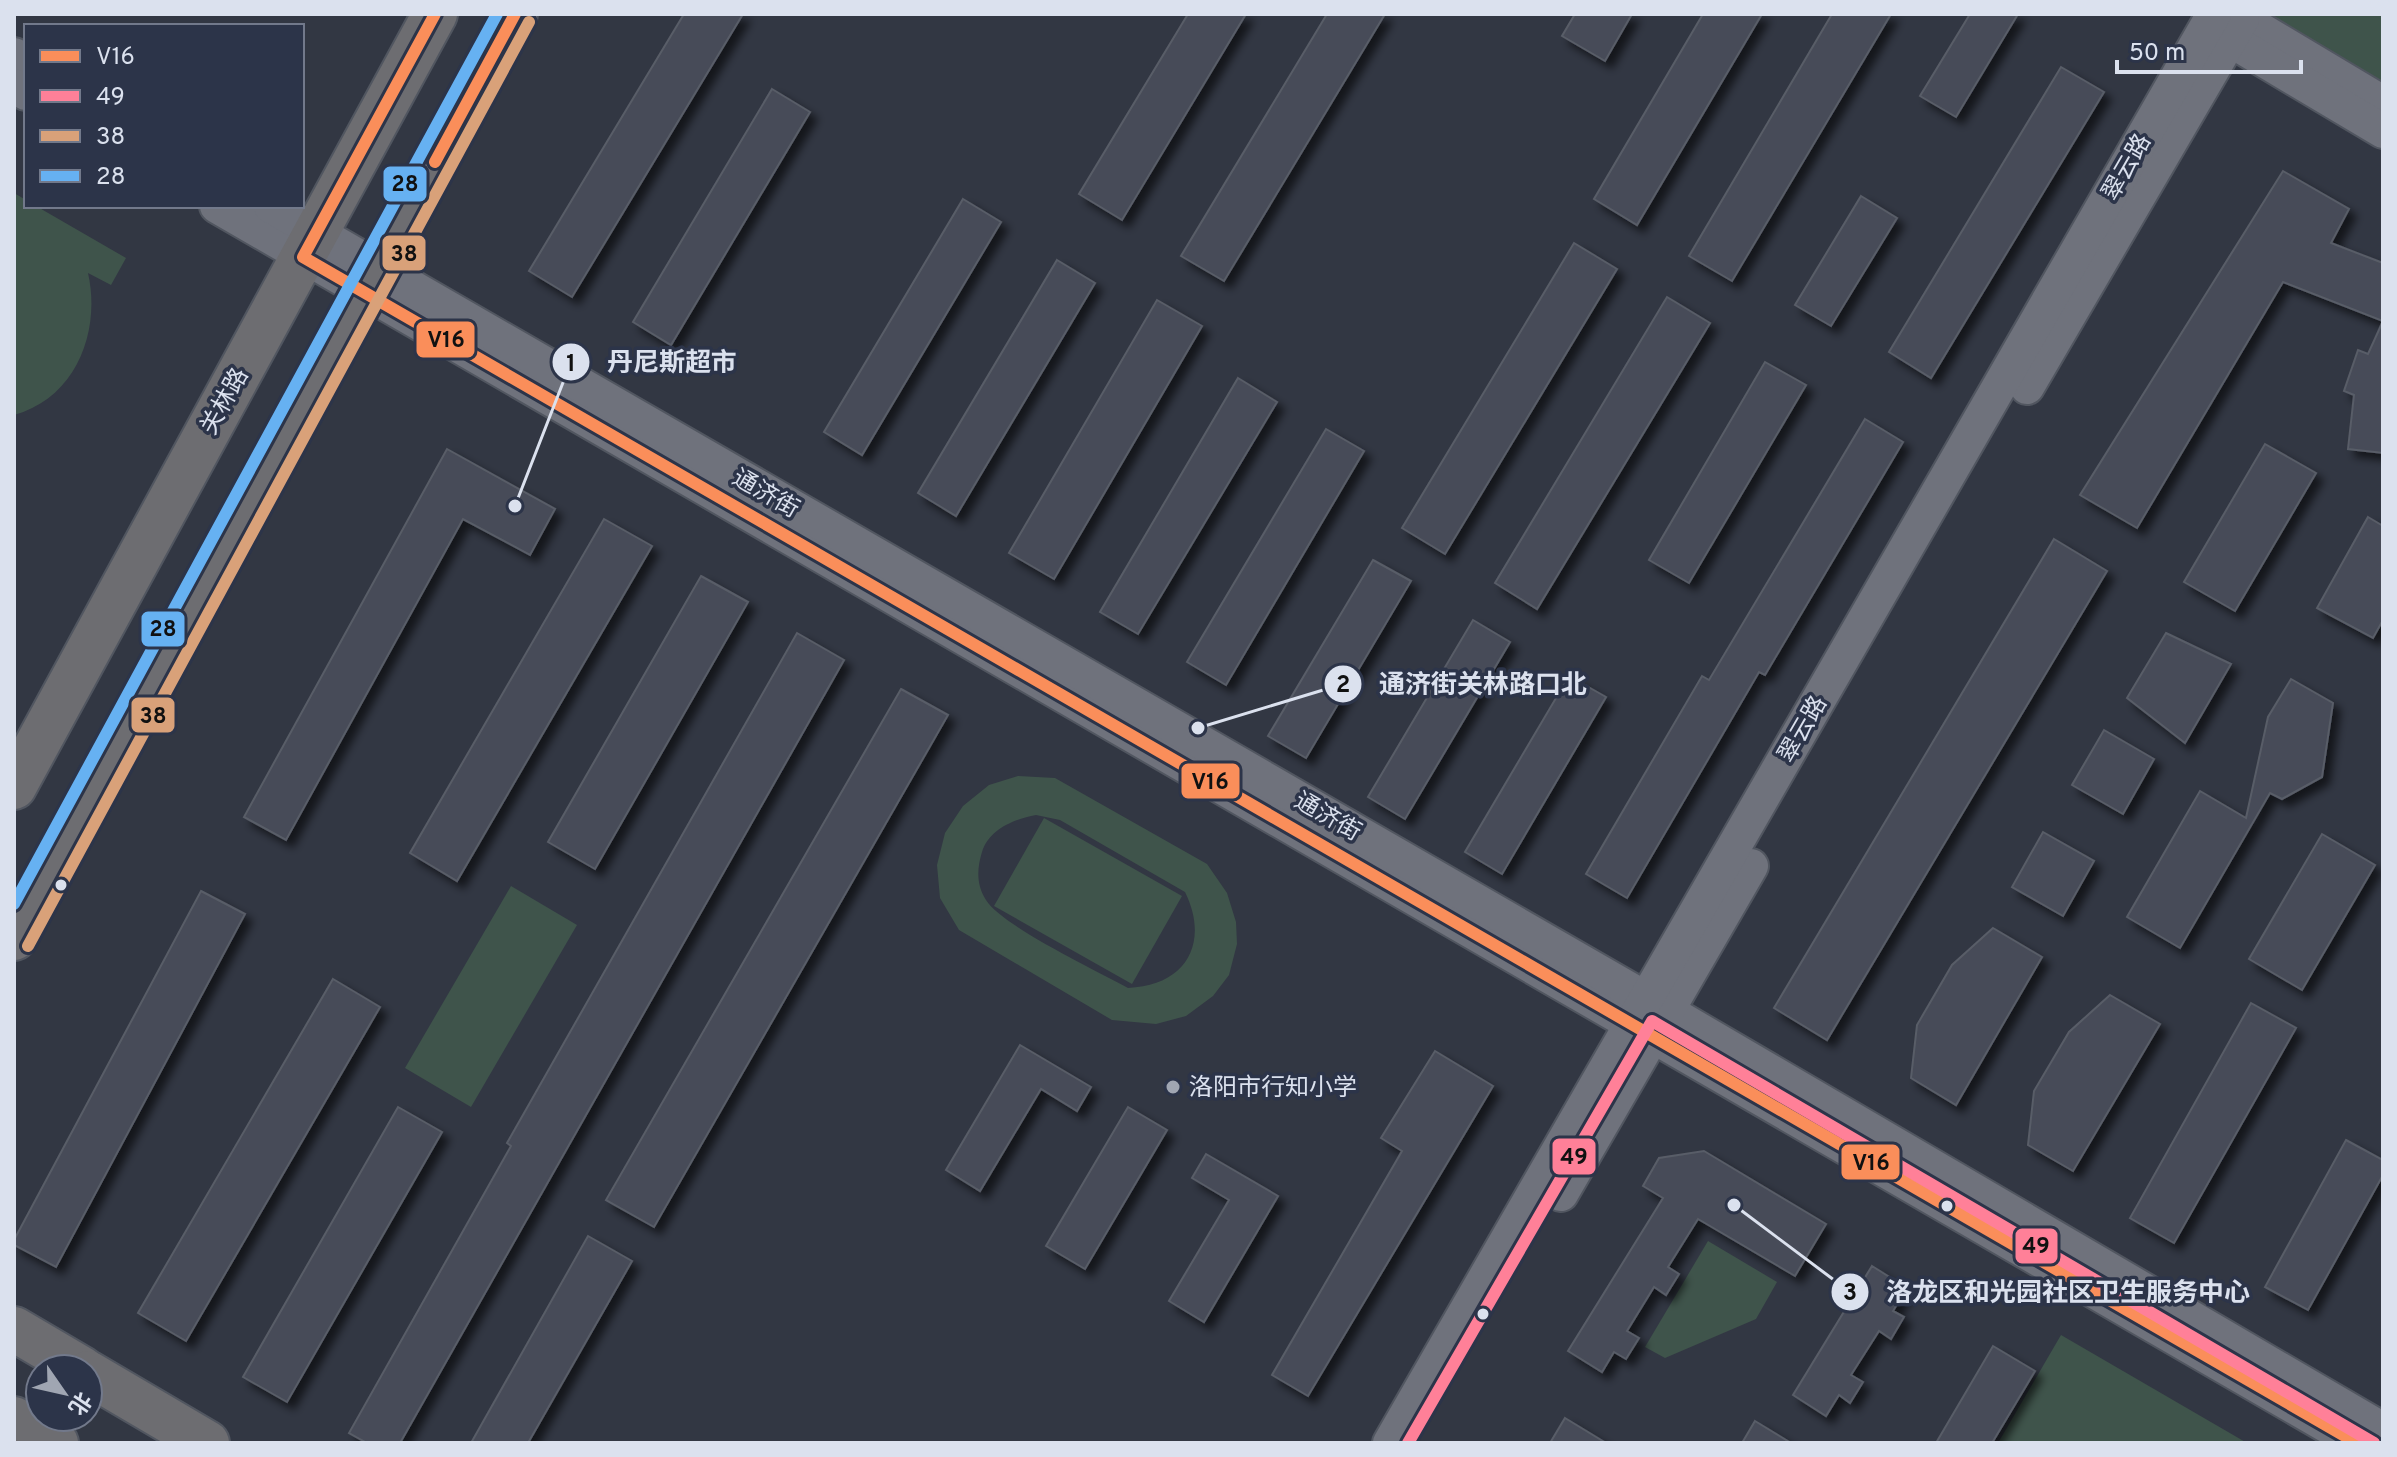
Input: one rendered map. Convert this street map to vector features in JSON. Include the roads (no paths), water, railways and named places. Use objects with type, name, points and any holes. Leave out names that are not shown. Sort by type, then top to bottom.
[{"type":"main road","name":"关林路","points":[[14,787],[435,14]]},
{"type":"main road","points":[[14,938],[515,14]]},
{"type":"main road","points":[[14,1329],[55,1353]]},
{"type":"main road","points":[[104,1382],[207,1443]]},
{"type":"main road","points":[[14,1419],[56,1443]]},
{"type":"street","points":[[2219,21],[2383,103]]},
{"type":"street","points":[[2219,21],[2383,131]]},
{"type":"street","name":"翠云路","points":[[1415,1443],[1649,1018],[2219,21]]},
{"type":"street","name":"通济街","points":[[222,208],[309,244],[1649,1018],[2383,1430]]},
{"type":"street","name":"通济街","points":[[273,208],[309,244]]},
{"type":"street","name":"通济街","points":[[1649,1018],[2357,1443]]},
{"type":"street","name":"翠云路","points":[[1390,1443],[1649,1018]]},
{"type":"place","name":"丹尼斯超市","points":[[515,506]]},
{"type":"place","name":"通济街关林路口北","points":[[1198,728]]},
{"type":"place","name":"洛阳市行知小学","points":[[1173,1087]]},
{"type":"place","name":"洛龙区和光园社区卫生服务中心","points":[[1734,1205]]}]
